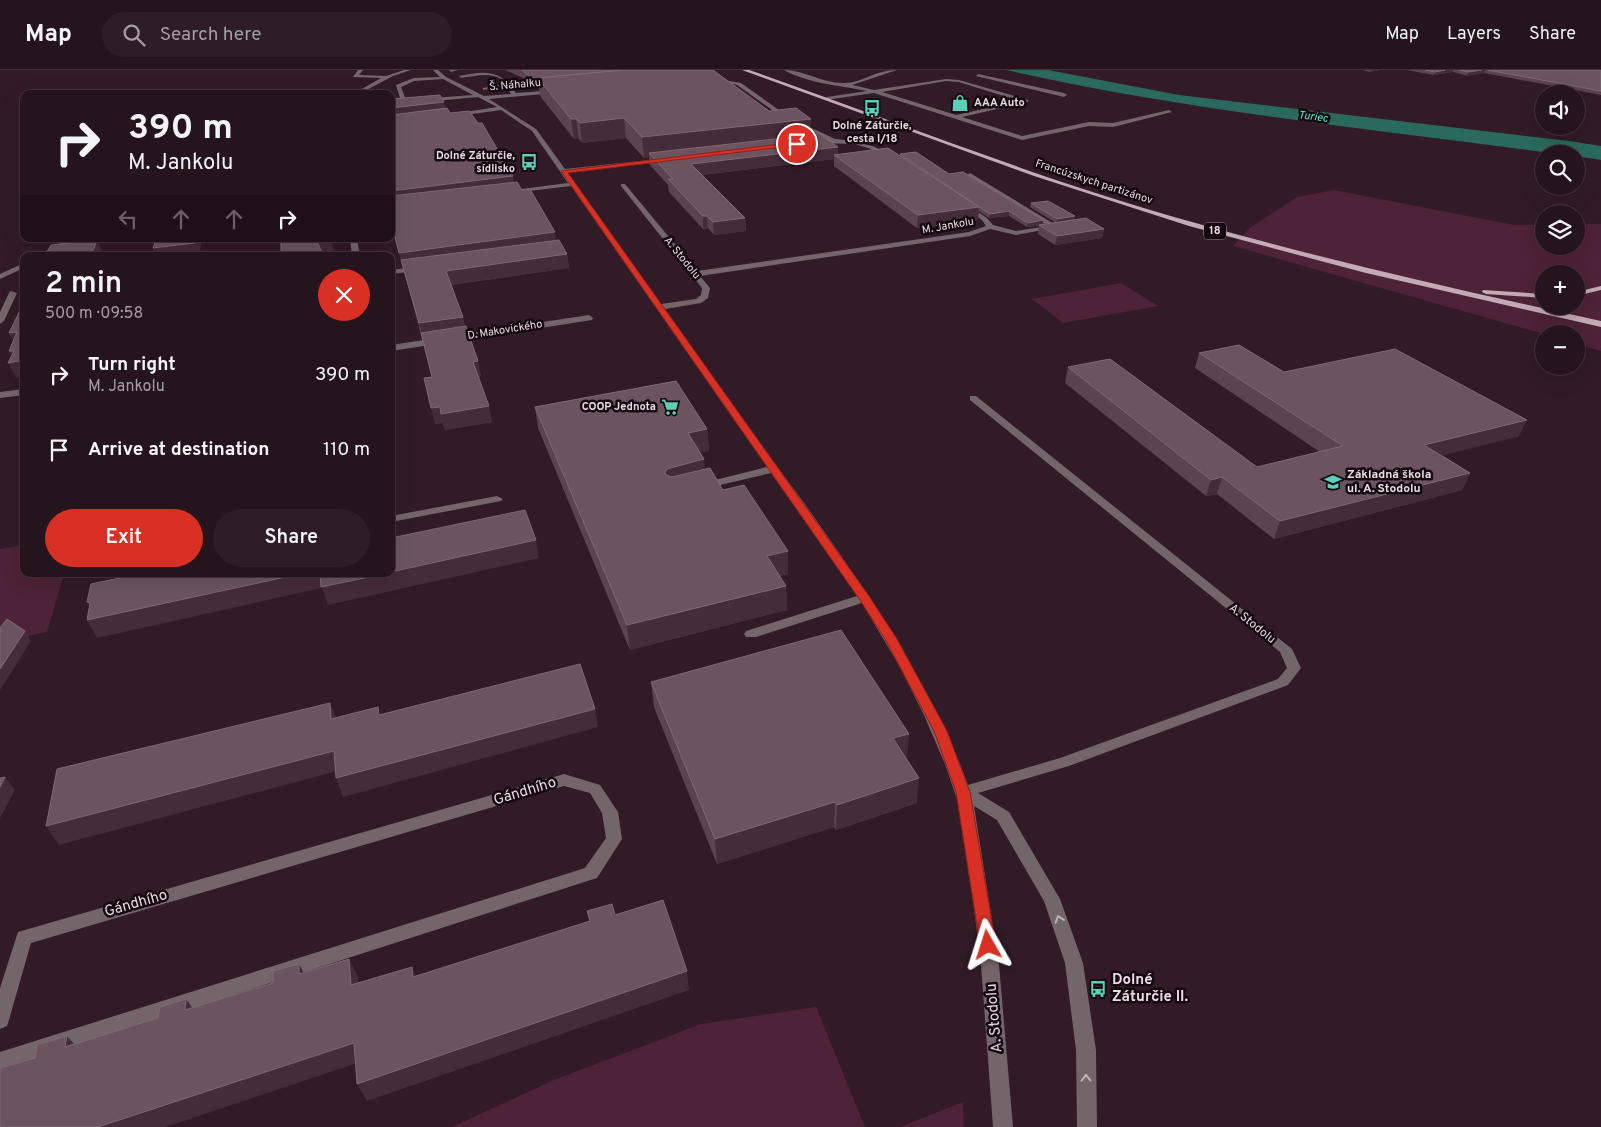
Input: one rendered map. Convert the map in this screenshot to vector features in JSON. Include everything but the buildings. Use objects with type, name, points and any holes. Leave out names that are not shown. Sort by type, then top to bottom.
[{"type":"main road","name":"Francúzskych partizánov","points":[[744,70],[1043,178],[1135,207],[1247,240],[1444,289]]},
{"type":"main road","points":[[1585,292],[1601,288]]},
{"type":"main road","points":[[1444,289],[1535,295]]},
{"type":"main road","name":"18","points":[[1444,289],[1601,324]]},
{"type":"street","points":[[361,70],[355,76],[386,77]]},
{"type":"street","points":[[362,90],[386,77],[409,70]]},
{"type":"street","name":"A. Stodolu","points":[[435,70],[444,78],[502,108],[534,130],[865,598],[891,639],[940,731],[963,792],[986,925],[998,1043],[1002,1127]]},
{"type":"street","points":[[786,70],[830,84],[847,85],[870,92],[885,94],[1022,138],[1089,124],[1112,125],[1169,112]]},
{"type":"street","points":[[847,85],[882,72],[895,70]]},
{"type":"street","points":[[461,77],[490,71],[503,78],[514,95]]},
{"type":"street","points":[[978,75],[1064,95]]},
{"type":"street","points":[[404,102],[398,86],[402,83],[422,79],[444,78]]},
{"type":"street","points":[[495,79],[503,78]]},
{"type":"street","points":[[703,79],[726,80],[739,84],[787,118],[833,140]]},
{"type":"street","points":[[827,99],[954,80],[1026,101],[957,117]]},
{"type":"street","points":[[485,89],[509,85]]},
{"type":"street","points":[[1004,94],[1031,88]]},
{"type":"street","name":"Š. Náhalku","points":[[395,103],[566,90]]},
{"type":"street","points":[[448,116],[502,108]]},
{"type":"street","points":[[804,143],[833,140],[869,145],[898,162]]},
{"type":"street","points":[[564,171],[671,159]]},
{"type":"street","points":[[970,175],[1059,227],[1016,233],[990,227]]},
{"type":"street","points":[[508,192],[574,184]]},
{"type":"street","name":"A. Stodolu","points":[[623,185],[706,288],[705,296],[698,301],[660,307]]},
{"type":"street","name":"M. Jankolu","points":[[696,274],[970,234],[990,227],[986,219],[954,198]]},
{"type":"street","points":[[48,252],[69,242]]},
{"type":"street","points":[[65,244],[82,242]]},
{"type":"street","points":[[0,277],[20,267]]},
{"type":"street","points":[[395,272],[431,267]]},
{"type":"street","points":[[0,321],[13,293]]},
{"type":"street","name":"D. Makovického","points":[[395,347],[589,318]]},
{"type":"street","points":[[0,395],[20,392]]},
{"type":"street","name":"A. Stodolu","points":[[963,792],[1064,762],[1283,682],[1294,668],[1285,649],[973,398]]},
{"type":"street","points":[[691,490],[773,469]]},
{"type":"street","points":[[395,517],[497,499]]},
{"type":"street","points":[[750,634],[865,598]]},
{"type":"street","name":"Gándhího","points":[[0,1020],[24,937],[564,780],[595,789],[610,812],[614,839],[592,872],[0,1061]]},
{"type":"street","points":[[963,792],[1003,816],[1052,899],[1074,963],[1086,1050],[1087,1127]]},
{"type":"shaded area","points":[[1334,190],[1514,225],[1535,225],[1535,255],[1585,255],[1585,224],[1601,224],[1601,351],[1585,347],[1585,325],[1535,325],[1535,331],[1233,246],[1251,227],[1297,197]]},
{"type":"shaded area","points":[[1121,283],[1158,306],[1063,323],[1032,299]]},
{"type":"shaded area","points":[[20,546],[20,577],[63,577],[47,632],[0,642],[0,549]]},
{"type":"shaded area","points":[[816,1007],[865,1127],[452,1127],[554,1080],[701,1024]]},
{"type":"shaded area","points":[[963,1102],[964,1127],[900,1127]]},
{"type":"water","name":"Turiec","points":[[1006,70],[1048,70],[1179,95],[1569,141],[1601,146],[1601,160],[1585,157],[1585,145],[1535,145],[1535,151],[1212,108]]},
{"type":"place","name":"AAA Auto","points":[[960,103]]},
{"type":"place","name":"Dolné Záturčie, cesta I/18","points":[[872,108]]},
{"type":"place","name":"Dolné Záturčie, sídlisko","points":[[529,162]]},
{"type":"place","name":"COOP Jednota","points":[[670,407]]},
{"type":"place","name":"Základná škola ul. A. Stodolu","points":[[1333,482]]},
{"type":"place","name":"Dolné Záturčie II.","points":[[1098,989]]},
{"type":"route","points":[[797,144],[564,171],[865,598],[891,639],[940,731],[963,792],[988,945]]}]
